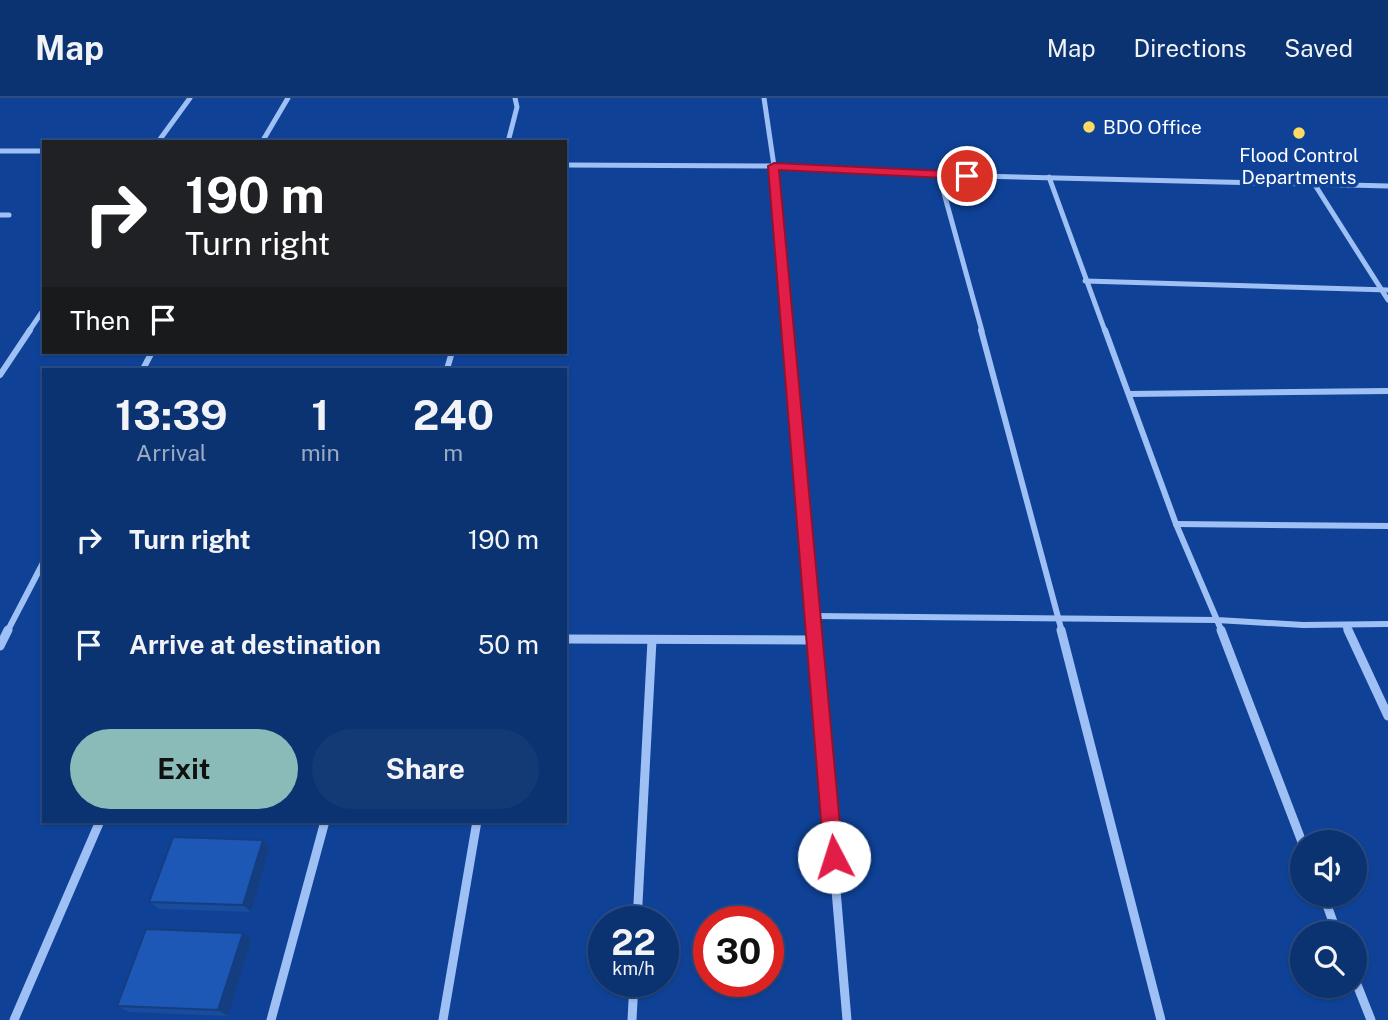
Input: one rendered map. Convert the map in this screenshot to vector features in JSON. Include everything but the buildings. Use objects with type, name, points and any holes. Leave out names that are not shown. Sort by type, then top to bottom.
[{"type":"street","points":[[159,140],[190,98]]},
{"type":"street","points":[[263,140],[288,98]]},
{"type":"street","points":[[509,140],[517,107],[515,98]]},
{"type":"street","points":[[764,98],[774,166],[847,1020]]},
{"type":"street","points":[[0,150],[42,151]]},
{"type":"street","points":[[567,165],[774,166],[939,175],[1388,186]]},
{"type":"street","points":[[939,175],[1032,517],[1161,1020]]},
{"type":"street","points":[[1049,177],[1176,524],[1217,621],[1297,830]]},
{"type":"street","points":[[1315,185],[1388,300]]},
{"type":"street","points":[[0,215],[9,215]]},
{"type":"street","points":[[1086,281],[1384,290]]},
{"type":"street","points":[[0,375],[42,312]]},
{"type":"street","points":[[1129,394],[1388,391]]},
{"type":"street","points":[[1176,524],[1388,526]]},
{"type":"street","points":[[0,646],[42,565]]},
{"type":"street","points":[[813,616],[1388,624]]},
{"type":"street","points":[[1345,625],[1388,716]]},
{"type":"street","points":[[567,639],[815,640]]},
{"type":"street","points":[[638,906],[652,640]]},
{"type":"street","points":[[14,1020],[99,823]]},
{"type":"street","points":[[271,1020],[324,823]]},
{"type":"street","points":[[443,1020],[477,823]]},
{"type":"street","points":[[632,1020],[633,997]]},
{"type":"street","points":[[1362,998],[1371,1020]]},
{"type":"place","name":"BDO Office","points":[[1089,127]]},
{"type":"place","name":"Flood Control Departments","points":[[1299,133]]},
{"type":"route","points":[[834,857],[774,166],[967,176]]}]
